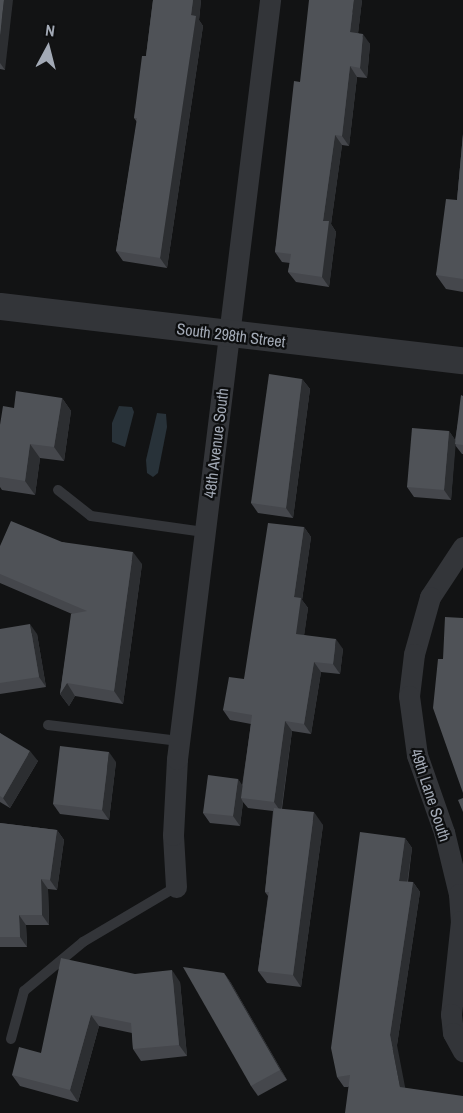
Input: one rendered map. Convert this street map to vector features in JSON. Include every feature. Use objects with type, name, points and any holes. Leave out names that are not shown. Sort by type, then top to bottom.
[{"type":"street","name":"48th Avenue South","points":[[176,887],[173,827],[179,741],[270,0]]},
{"type":"street","name":"South 298th Street","points":[[0,306],[229,335],[463,360]]},
{"type":"street","name":"49th Lane South","points":[[463,547],[430,597],[414,654],[409,696],[417,755],[444,832],[459,894],[460,928],[451,1014],[453,1033],[463,1051]]},
{"type":"lane","points":[[58,490],[91,516],[204,532]]},
{"type":"lane","points":[[48,725],[179,741]]},
{"type":"lane","points":[[11,1040],[24,991],[83,942],[176,887]]},
{"type":"shaded area","points":[[119,406],[132,407],[134,412],[125,447],[112,442],[112,423]]},
{"type":"shaded area","points":[[157,413],[166,414],[167,427],[158,473],[153,477],[147,473],[146,460]]},
{"type":"building","points":[[0,0],[4,0],[0,35]]},
{"type":"building","points":[[153,0],[193,0],[191,15],[196,16],[160,258],[116,251],[137,118],[134,118],[142,56],[146,56]]},
{"type":"building","points":[[309,0],[354,0],[350,32],[363,34],[360,68],[350,66],[342,136],[335,135],[323,221],[329,221],[322,277],[288,272],[291,254],[275,252],[294,81],[300,82]]},
{"type":"building","points":[[463,134],[463,279],[436,275],[446,199],[457,200]]},
{"type":"building","points":[[269,374],[302,379],[286,508],[251,503]]},
{"type":"building","points":[[16,391],[62,398],[54,447],[30,444],[25,481],[0,477],[0,425],[3,406],[14,408]]},
{"type":"building","points":[[461,395],[463,396],[463,445],[455,444]]},
{"type":"building","points":[[412,428],[449,431],[444,490],[407,487]]},
{"type":"building","points":[[11,521],[62,542],[133,552],[114,691],[67,683],[60,694],[71,614],[87,611],[0,574],[0,546]]},
{"type":"building","points":[[268,523],[304,527],[294,597],[301,598],[296,634],[336,639],[333,664],[314,662],[304,724],[285,721],[274,802],[241,798],[252,715],[223,710],[229,677],[244,679]]},
{"type":"building","points":[[445,617],[463,618],[463,793],[433,708],[438,659],[443,659]]},
{"type":"building","points":[[30,624],[39,677],[0,683],[0,629]]},
{"type":"building","points":[[0,733],[30,751],[3,798],[0,796]]},
{"type":"building","points":[[60,746],[109,752],[102,810],[53,804]]},
{"type":"building","points":[[208,775],[238,779],[233,816],[203,813]]},
{"type":"building","points":[[463,798],[463,812],[458,800]]},
{"type":"building","points":[[274,808],[314,812],[293,975],[258,971],[269,892],[265,892]]},
{"type":"building","points":[[0,823],[57,830],[50,880],[41,879],[42,915],[19,915],[20,937],[0,937]]},
{"type":"building","points":[[360,832],[405,838],[399,881],[413,882],[390,1035],[400,1087],[463,1096],[463,1113],[345,1113],[350,1075],[337,1077],[331,1048]]},
{"type":"building","points":[[61,958],[135,974],[172,970],[179,1045],[133,1049],[131,1023],[91,1015],[70,1090],[12,1075],[19,1047],[41,1053]]},
{"type":"building","points":[[183,967],[224,973],[280,1070],[251,1086]]}]
